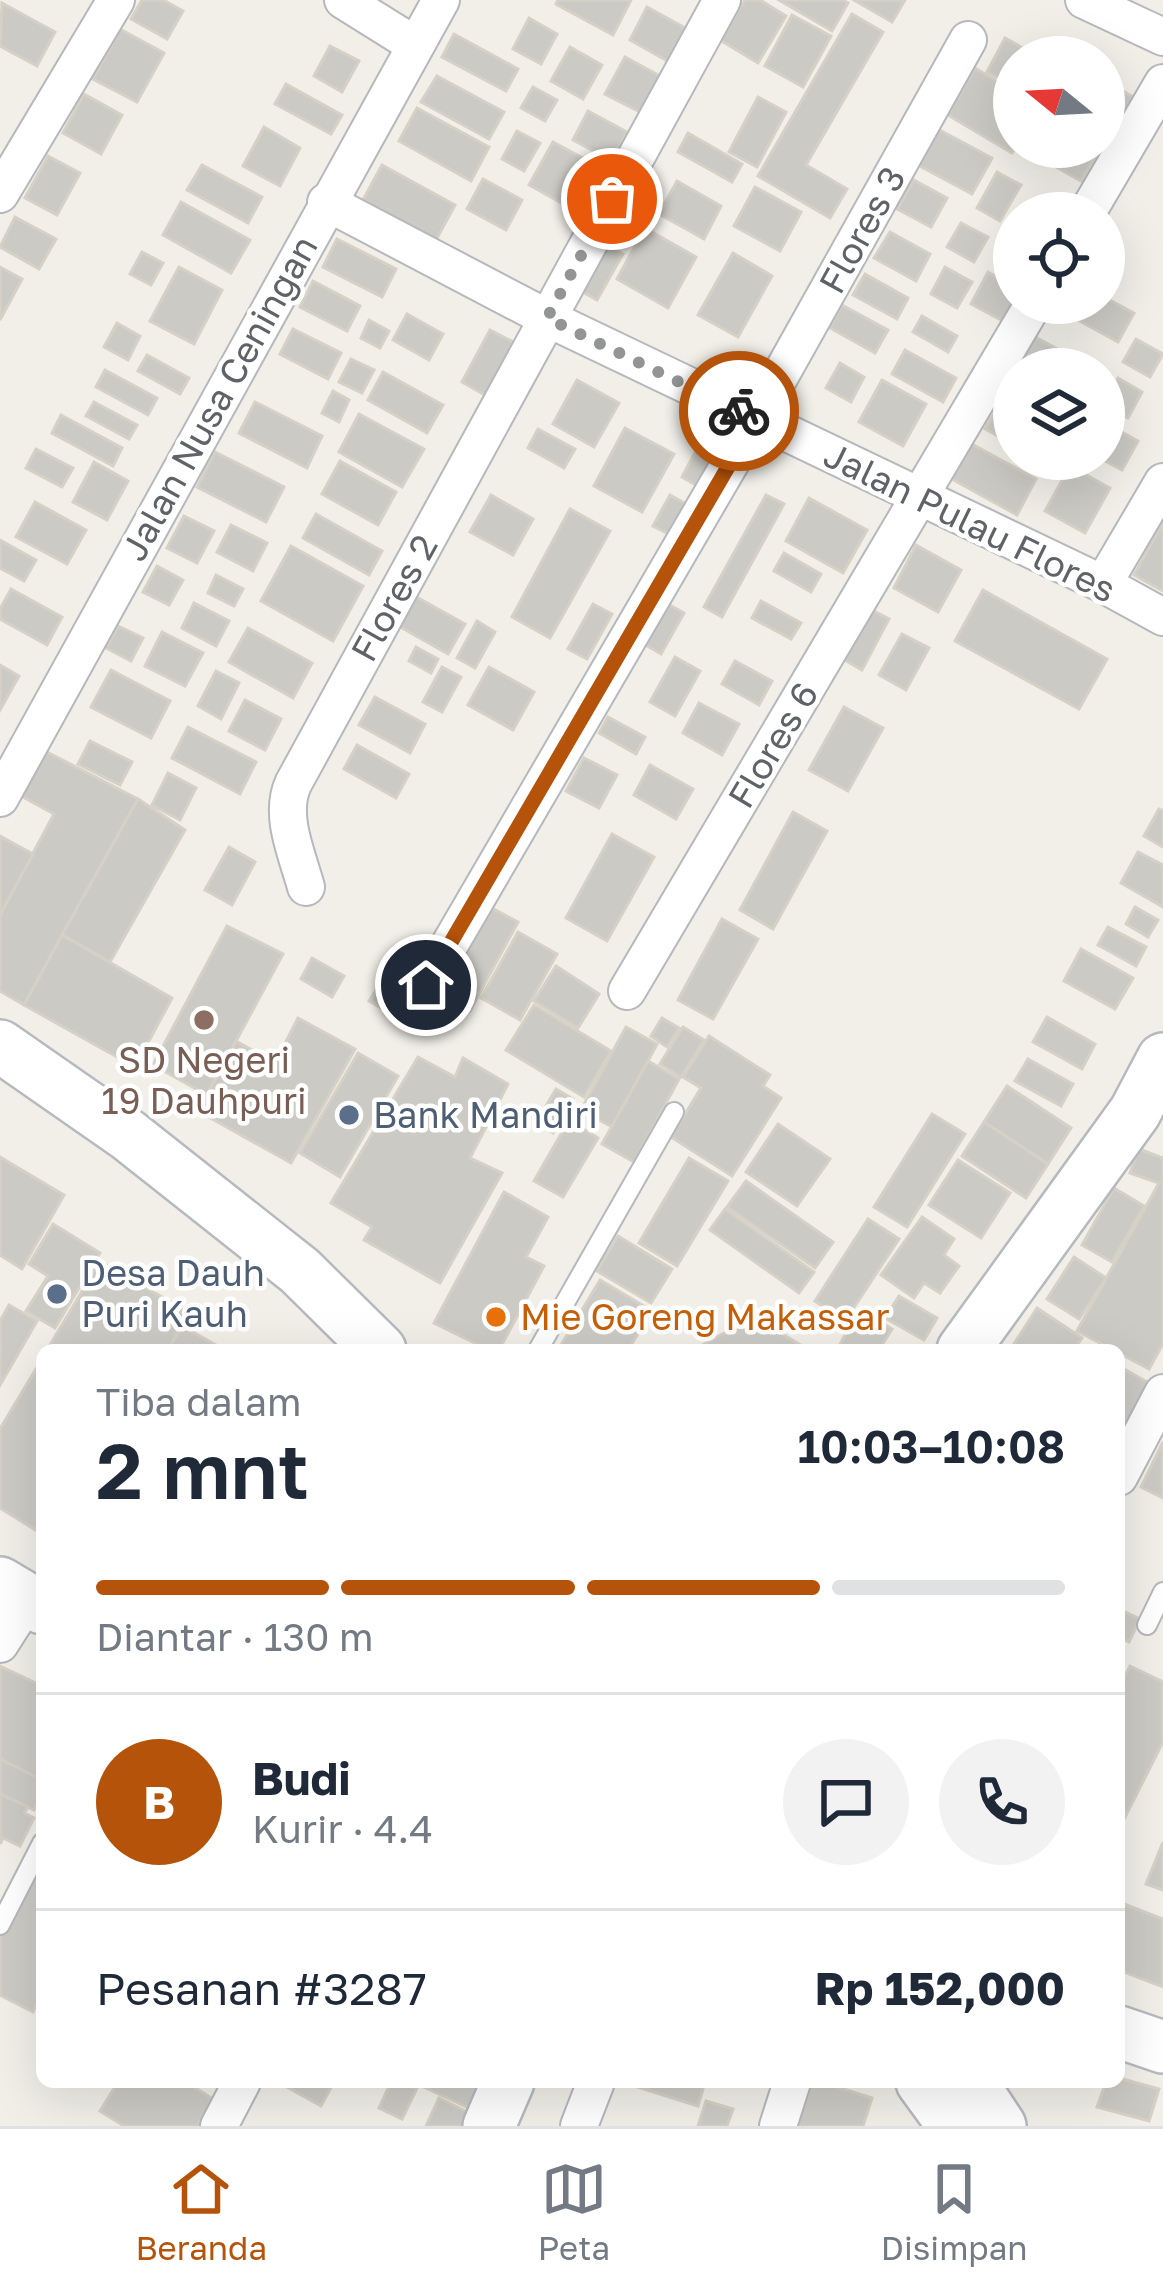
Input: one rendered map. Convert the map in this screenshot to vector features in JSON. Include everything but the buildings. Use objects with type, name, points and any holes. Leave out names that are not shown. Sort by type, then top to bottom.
[{"type":"main road","points":[[0,1046],[128,1135],[300,1271],[374,1344]]},
{"type":"main road","points":[[968,1344],[1149,1119],[1163,1059]]},
{"type":"main road","points":[[1125,2034],[1163,2047]]},
{"type":"main road","points":[[489,2126],[505,2088]]},
{"type":"main road","points":[[926,2088],[954,2126]]},
{"type":"main road","points":[[975,2088],[1000,2126]]},
{"type":"street","points":[[0,194],[116,0]]},
{"type":"street","points":[[344,0],[415,45]]},
{"type":"street","name":"Jalan Nusa Ceningan","points":[[0,798],[441,0]]},
{"type":"street","name":"Flores 2","points":[[306,887],[287,817],[287,798],[722,0]]},
{"type":"street","points":[[1084,0],[1163,37]]},
{"type":"street","name":"Flores 3","points":[[426,985],[756,419],[968,40]]},
{"type":"street","points":[[1099,192],[1163,83]]},
{"type":"street","name":"Jalan Pulau Flores","points":[[326,202],[547,318],[1163,617]]},
{"type":"street","name":"Flores 6","points":[[627,991],[1022,324]]},
{"type":"street","points":[[1102,584],[1163,482]]},
{"type":"street","points":[[1125,1466],[1163,1393]]},
{"type":"street","points":[[0,1644],[23,1597]]},
{"type":"street","points":[[219,2126],[239,2088]]},
{"type":"street","points":[[579,2126],[594,2088]]},
{"type":"street","points":[[778,2126],[790,2088]]},
{"type":"lane","points":[[541,1344],[674,1112]]},
{"type":"lane","points":[[1147,1624],[1163,1592]]},
{"type":"lane","points":[[0,1925],[36,1855]]},
{"type":"way so far","points":[[612,199],[547,318],[739,411]]},
{"type":"place","name":"SD Negeri 19 Dauhpuri","points":[[204,1020]]},
{"type":"place","name":"Bank Mandiri","points":[[349,1115]]},
{"type":"place","name":"Desa Dauh Puri Kauh","points":[[57,1294]]},
{"type":"place","name":"Mie Goreng Makassar","points":[[496,1317]]},
{"type":"route","points":[[426,985],[756,419],[739,411]]}]
